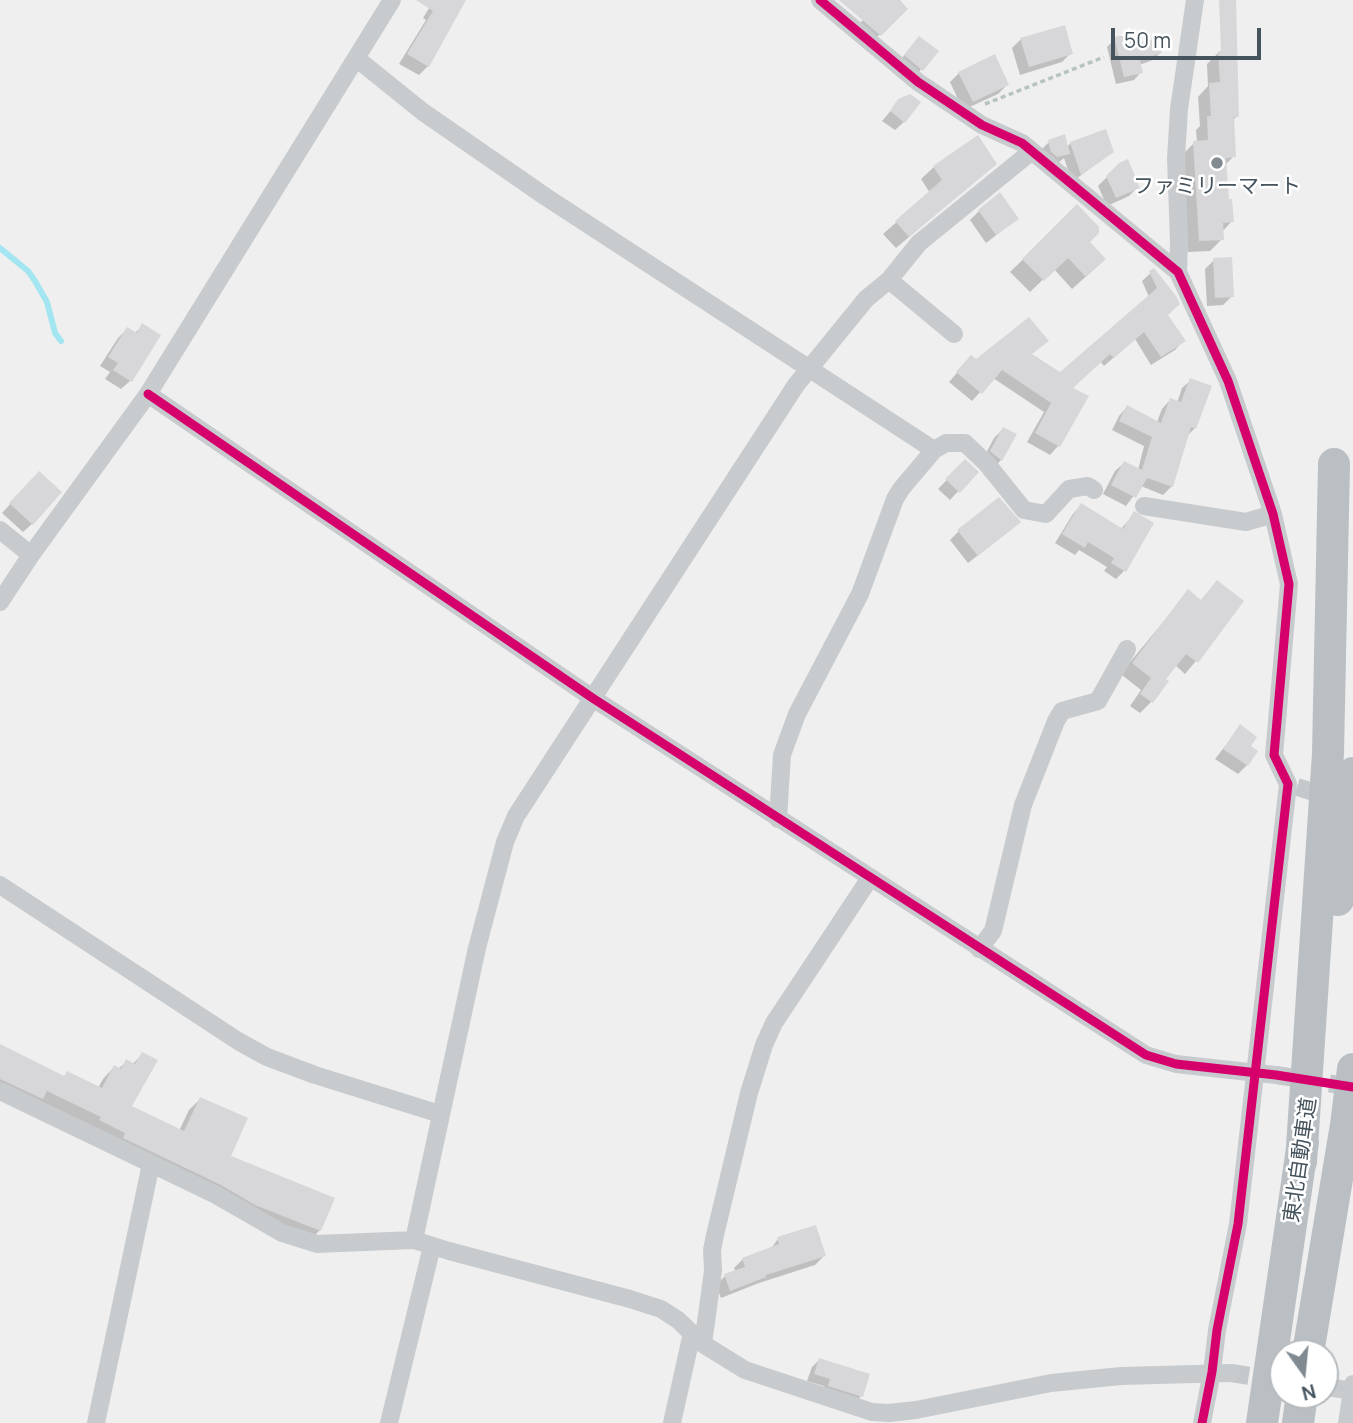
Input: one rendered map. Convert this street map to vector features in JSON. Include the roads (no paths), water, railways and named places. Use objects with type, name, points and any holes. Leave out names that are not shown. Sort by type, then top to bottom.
[{"type":"highway","points":[[1301,1162],[1328,752],[1334,464]]},
{"type":"highway","name":"東北自動車道","points":[[1262,1423],[1343,866],[1353,773]]},
{"type":"highway","name":"東北自動車道","points":[[1310,1339],[1353,1069]]},
{"type":"highway","points":[[1346,1125],[1353,1092]]},
{"type":"street","points":[[0,602],[148,394],[392,0]]},
{"type":"street","points":[[820,0],[918,82],[982,125],[1032,151],[1178,272]]},
{"type":"street","points":[[1195,0],[1179,109],[1178,272],[1228,381],[1273,514],[1289,584],[1274,755],[1293,785],[1238,1224],[1202,1423]]},
{"type":"street","points":[[356,58],[423,112],[546,197],[934,450]]},
{"type":"street","points":[[414,1240],[477,948],[505,842],[516,816],[796,385],[866,299],[889,280],[919,243],[1032,151]]},
{"type":"street","points":[[889,280],[954,334]]},
{"type":"street","points":[[148,394],[594,699],[979,950],[1146,1055],[1176,1064],[1276,1075]]},
{"type":"street","points":[[778,819],[782,755],[797,714],[860,594],[895,499],[934,450],[946,443],[965,443],[987,464],[1024,510],[1038,514],[1046,514],[1069,489],[1088,486],[1094,490]]},
{"type":"street","points":[[1144,506],[1246,522],[1273,514]]},
{"type":"street","points":[[0,530],[31,555]]},
{"type":"street","points":[[979,950],[993,931],[1023,805],[1056,721],[1062,710],[1098,701],[1127,649]]},
{"type":"street","points":[[672,1423],[697,1338],[713,1271],[712,1250],[715,1235],[749,1093],[764,1045],[774,1023],[870,878]]},
{"type":"street","points":[[0,885],[238,1041],[267,1057],[440,1114]]},
{"type":"street","points":[[0,1091],[216,1195],[282,1233],[317,1244],[414,1240],[661,1309],[697,1338],[745,1370],[872,1412],[889,1413],[1051,1383],[1121,1376],[1231,1373]]},
{"type":"street","points":[[96,1423],[151,1164]]},
{"type":"street","points":[[389,1423],[432,1246]]},
{"type":"street","points":[[1347,1423],[1353,1389]]},
{"type":"waterway","points":[[0,248],[28,271],[35,281],[47,302],[55,333],[61,341]]},
{"type":"tunnel","points":[[1297,787],[1333,798]]},
{"type":"tunnel","points":[[1276,1075],[1353,1087]]},
{"type":"tunnel","points":[[1231,1373],[1269,1379]]},
{"type":"place","name":"ファミリーマート","points":[[1217,163]]}]
